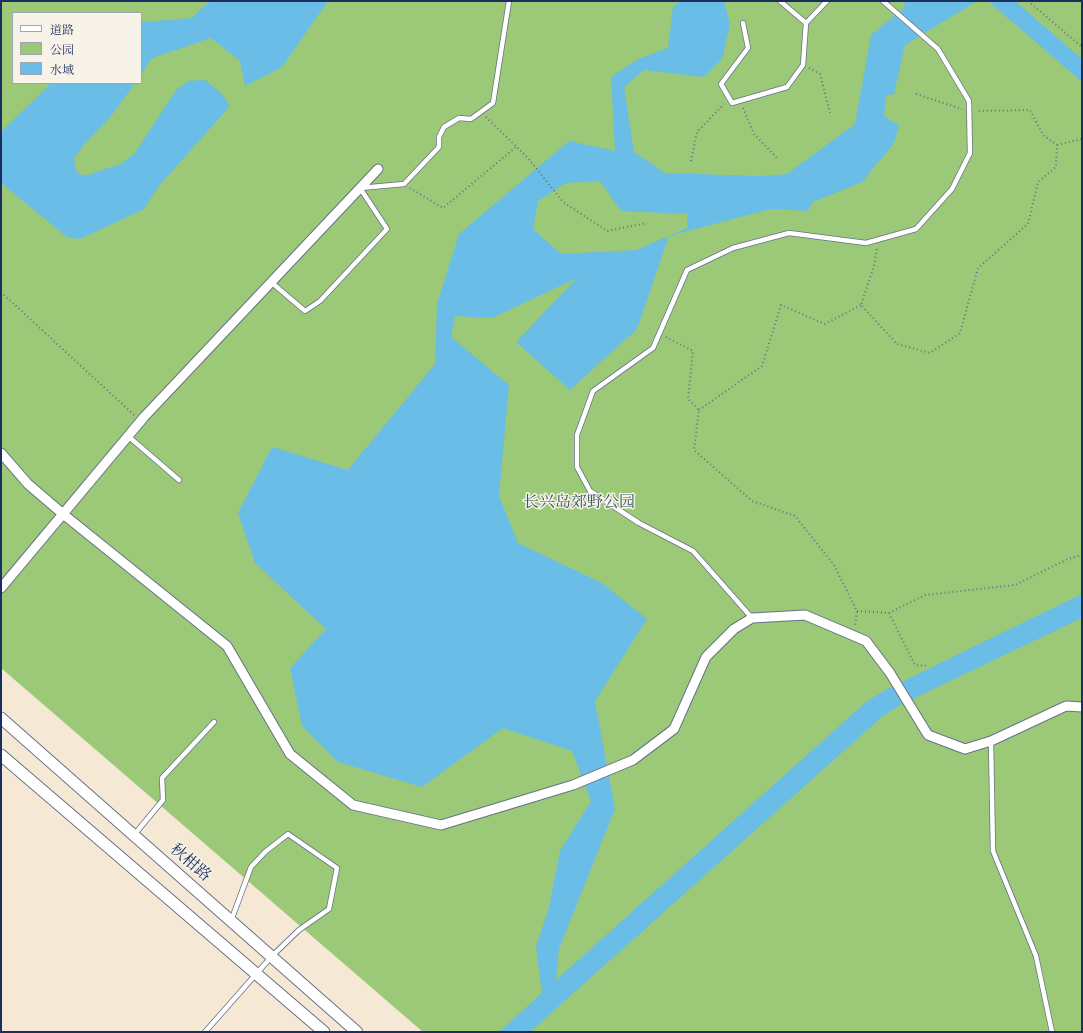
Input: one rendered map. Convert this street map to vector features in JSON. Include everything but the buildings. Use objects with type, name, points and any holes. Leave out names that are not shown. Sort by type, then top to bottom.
[{"type":"street","points":[[1,588],[141,421],[378,168]]},
{"type":"street","points":[[1,453],[28,484],[63,514],[227,646],[290,754],[353,805],[442,825],[573,785],[632,760],[674,729],[706,657],[734,629],[752,618],[805,615],[866,641],[896,681],[928,736],[965,749],[991,741],[1066,706],[1082,707]]},
{"type":"street","name":"秋柑路","points":[[1,718],[358,1032]]},
{"type":"street","points":[[1,755],[324,1032]]},
{"type":"lane","points":[[271,282],[305,311],[320,301],[387,229],[360,188],[404,184],[439,147],[439,137],[444,127],[460,118],[471,119],[493,103],[509,1]]},
{"type":"lane","points":[[780,1],[806,22]]},
{"type":"lane","points":[[743,23],[748,48],[721,84],[732,103],[787,87],[803,65],[806,22],[827,1]]},
{"type":"lane","points":[[752,618],[693,551],[639,523],[590,490],[577,467],[576,435],[593,391],[653,348],[687,270],[733,248],[789,233],[866,243],[916,229],[952,189],[970,153],[969,101],[938,49],[883,1]]},
{"type":"lane","points":[[128,436],[179,480]]},
{"type":"lane","points":[[134,835],[163,800],[162,778],[214,722]]},
{"type":"lane","points":[[991,741],[993,851],[1036,956],[1052,1032]]},
{"type":"lane","points":[[205,1032],[272,956],[299,930],[329,909],[337,868],[288,834],[265,852],[251,867],[231,920]]},
{"type":"path","points":[[1028,1],[1082,47]]},
{"type":"path","points":[[803,65],[820,74],[830,113]]},
{"type":"path","points":[[916,94],[970,111],[1030,110],[1043,135],[1057,145],[1082,139]]},
{"type":"path","points":[[691,160],[697,132],[729,99]]},
{"type":"path","points":[[740,101],[754,134],[778,159]]},
{"type":"path","points":[[481,112],[528,158],[563,202],[607,231],[647,223]]},
{"type":"path","points":[[861,305],[897,344],[930,353],[960,333],[978,268],[1028,224],[1038,182],[1056,167],[1057,145]]},
{"type":"path","points":[[404,184],[444,208],[516,147]]},
{"type":"path","points":[[854,636],[857,612],[834,565],[795,516],[752,501],[694,450],[699,410],[762,366],[781,305],[825,324],[861,305],[874,266],[878,240]]},
{"type":"path","points":[[1,292],[141,421]]},
{"type":"path","points":[[660,333],[693,351],[688,399],[699,410]]},
{"type":"path","points":[[857,612],[889,613],[925,595],[1015,585],[1068,559],[1082,556]]},
{"type":"path","points":[[889,613],[915,665],[928,666]]},
{"type":"green space","name":"长兴岛郊野公园","points":[[1,1],[1082,1],[1082,1032],[423,1032],[1,668]]},
{"type":"water","points":[[210,1],[328,1],[282,67],[245,86],[240,61],[211,38],[152,58],[142,73],[142,22],[192,18]]},
{"type":"water","points":[[681,1],[724,1],[730,24],[722,59],[704,77],[644,70],[624,87],[634,152],[665,173],[760,176],[787,174],[855,124],[871,35],[905,7],[904,1],[977,1],[905,45],[894,94],[886,95],[884,116],[899,126],[894,143],[862,182],[813,202],[808,211],[771,209],[669,236],[637,329],[570,390],[516,342],[577,278],[492,318],[455,316],[451,337],[509,385],[499,496],[518,543],[602,583],[647,619],[595,701],[615,809],[559,949],[556,980],[866,702],[887,689],[1082,594],[1082,618],[902,704],[884,715],[530,1032],[499,1032],[542,993],[536,947],[549,907],[560,851],[591,801],[572,751],[503,728],[422,787],[338,762],[302,726],[290,668],[326,629],[255,563],[238,513],[272,447],[348,470],[435,364],[437,304],[459,234],[569,141],[615,151],[611,77],[638,59],[668,48],[673,7]],"holes":[[[600,181],[621,211],[687,214],[687,228],[636,250],[561,254],[533,229],[538,201],[566,183]]]},
{"type":"water","points":[[988,1],[1015,1],[1082,59],[1082,82]]},
{"type":"water","points":[[205,80],[221,93],[230,106],[158,187],[144,209],[80,239],[67,237],[1,183],[1,132],[50,84],[134,84],[112,115],[74,158],[76,171],[84,176],[121,164],[135,153],[176,90],[188,81]]}]
